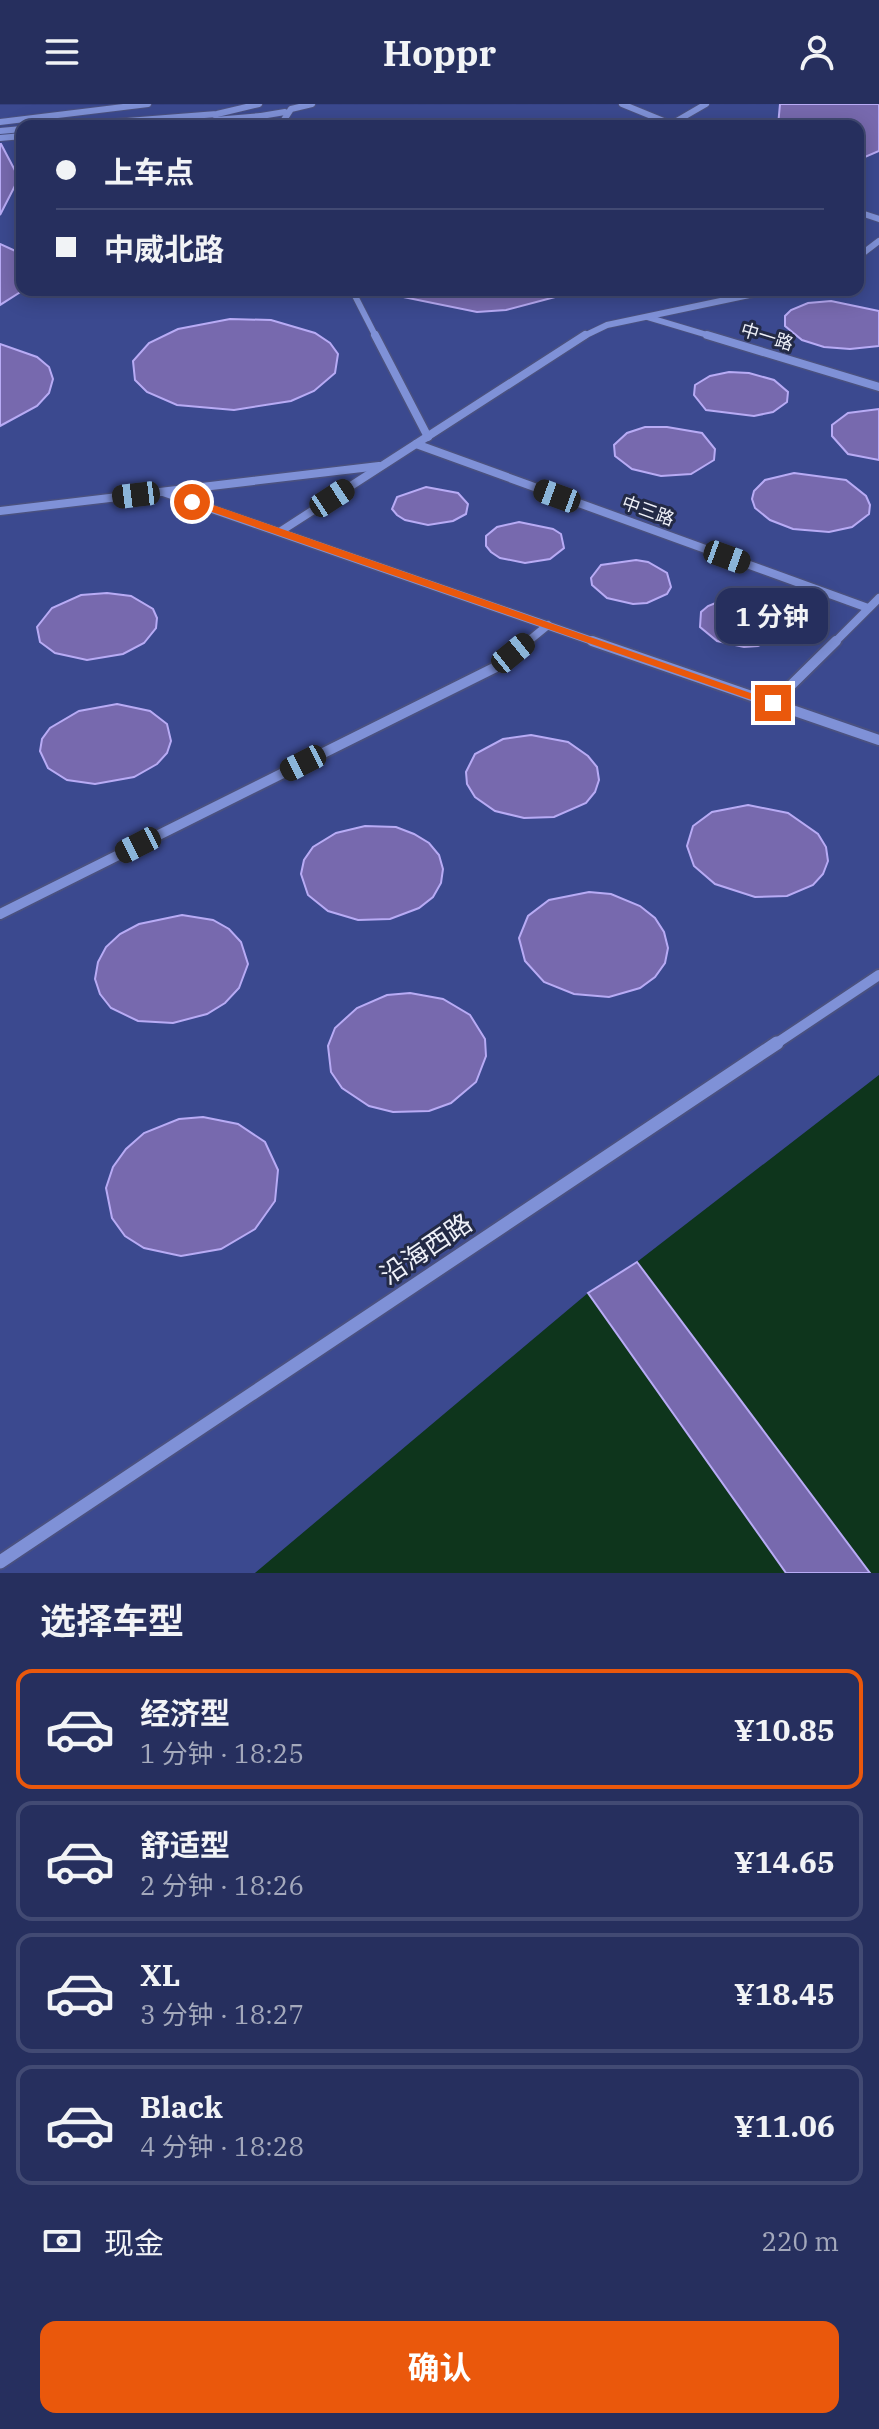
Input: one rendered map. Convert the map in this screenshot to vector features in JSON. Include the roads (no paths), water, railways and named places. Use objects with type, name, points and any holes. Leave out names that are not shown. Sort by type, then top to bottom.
[{"type":"lane","points":[[16,120],[148,104]]},
{"type":"lane","points":[[140,120],[217,114],[259,104]]},
{"type":"lane","points":[[214,120],[261,116],[285,112],[293,106],[312,104]]},
{"type":"lane","points":[[622,104],[659,120]]},
{"type":"lane","points":[[679,120],[706,104]]},
{"type":"lane","points":[[282,120],[285,112]]},
{"type":"lane","points":[[261,116],[263,120]]},
{"type":"lane","points":[[355,296],[428,437]]},
{"type":"lane","points":[[281,531],[587,334],[607,325],[745,296]]},
{"type":"lane","name":"中一路","points":[[646,317],[879,387]]},
{"type":"lane","name":"中三路","points":[[416,444],[868,608]]},
{"type":"lane","points":[[0,511],[383,465]]},
{"type":"lane","points":[[163,492],[879,740]]},
{"type":"lane","points":[[773,703],[879,598]]},
{"type":"lane","points":[[0,914],[496,667],[548,625]]},
{"type":"lane","name":"沿海西路","points":[[0,1562],[879,975]]}]
